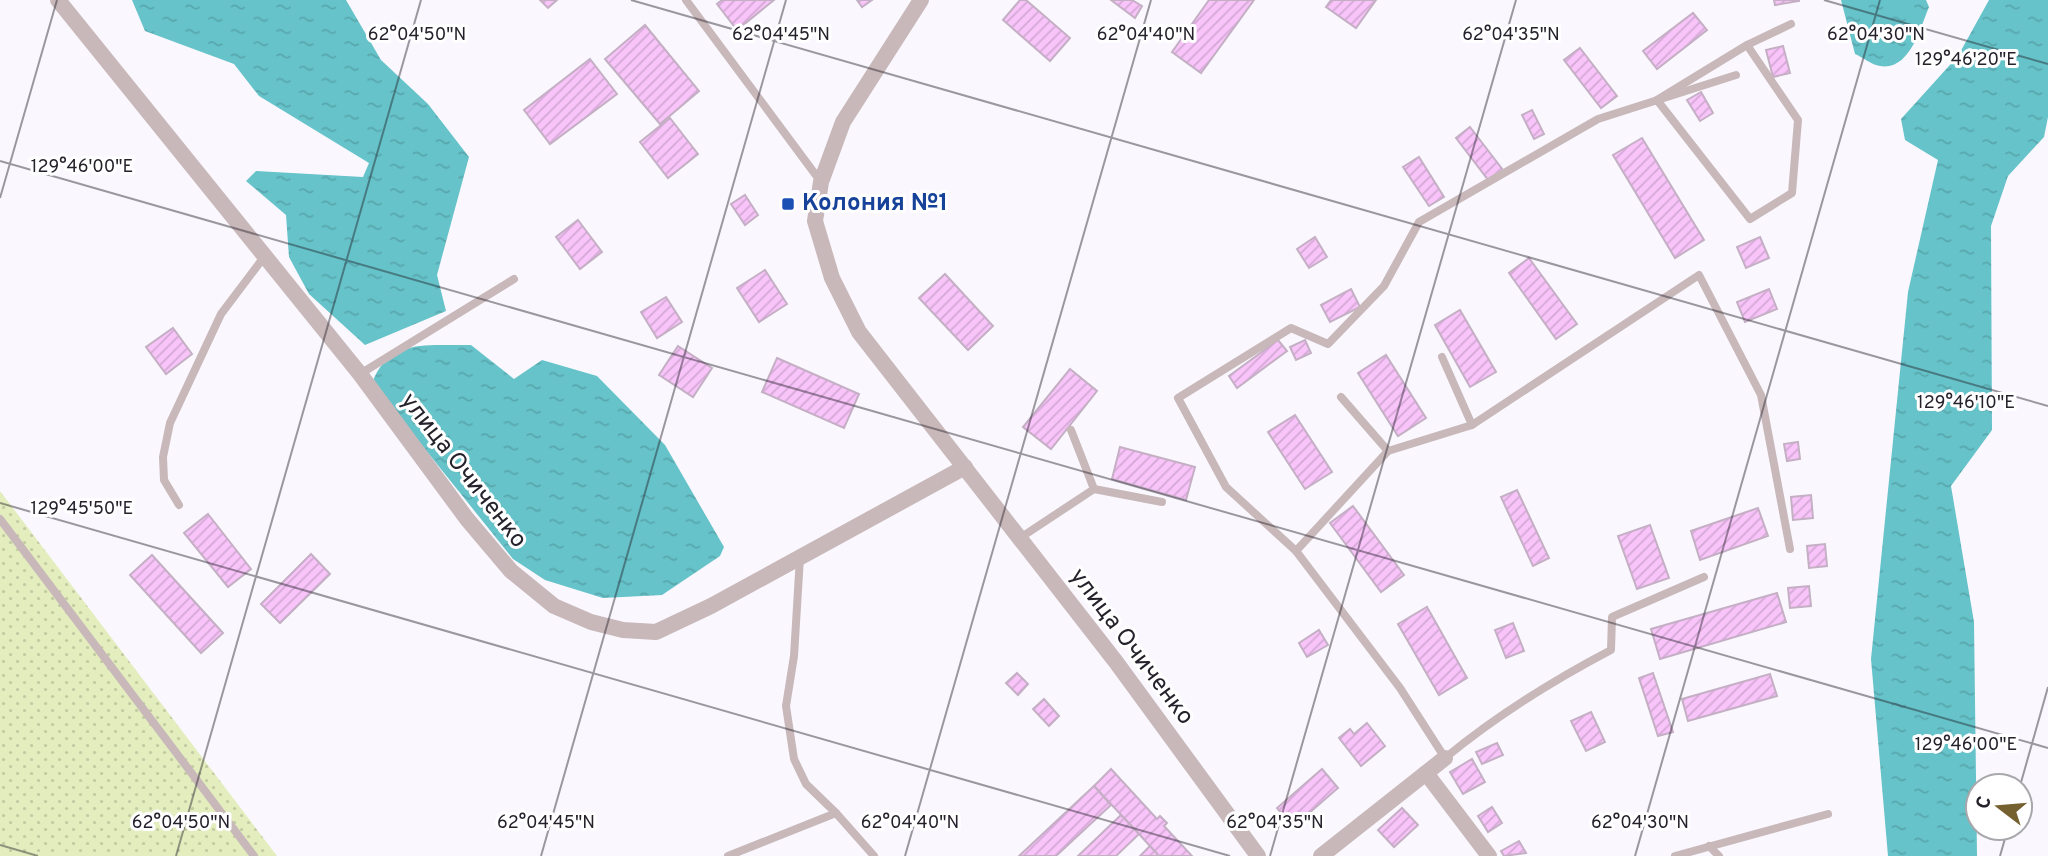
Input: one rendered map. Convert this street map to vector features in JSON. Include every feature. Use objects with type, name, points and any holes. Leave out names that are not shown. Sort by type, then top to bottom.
[{"type":"street","name":"улица Очиченко","points":[[58,0],[360,374],[467,519],[511,571],[554,606],[591,621],[623,629],[656,632],[711,606],[965,467]]},
{"type":"street","name":"улица Очиченко","points":[[921,0],[843,122],[821,182],[815,221],[832,278],[859,332],[1116,662],[1258,856]]},
{"type":"street","points":[[1321,856],[1445,758]]},
{"type":"street","points":[[1426,773],[1489,856]]},
{"type":"lane","points":[[685,0],[821,182]]},
{"type":"lane","points":[[1657,100],[1747,45],[1791,24]]},
{"type":"lane","points":[[1657,100],[1750,219],[1792,193],[1798,120],[1747,45]]},
{"type":"lane","points":[[1704,577],[1612,617],[1611,650],[1568,673],[1473,735],[1445,758],[1400,688],[1296,551],[1226,486],[1178,398],[1291,328],[1328,344],[1384,286],[1419,222],[1598,119],[1736,75]]},
{"type":"lane","points":[[179,505],[164,480],[163,457],[170,423],[221,314],[264,257]]},
{"type":"lane","points":[[1296,551],[1388,451],[1472,425],[1699,275],[1761,395],[1790,549]]},
{"type":"lane","points":[[360,374],[514,279]]},
{"type":"lane","points":[[1442,357],[1472,425]]},
{"type":"lane","points":[[1341,397],[1388,451]]},
{"type":"lane","points":[[1071,430],[1094,489]]},
{"type":"lane","points":[[1020,538],[1094,489],[1162,502]]},
{"type":"lane","points":[[0,519],[254,856]]},
{"type":"lane","points":[[800,557],[794,656],[786,705],[794,759],[806,784],[874,856]]},
{"type":"lane","points":[[728,856],[836,813]]},
{"type":"lane","points":[[1675,856],[1828,814]]},
{"type":"lane","points":[[1709,846],[1719,856]]},
{"type":"green space","points":[[0,491],[277,856],[0,856]]},
{"type":"water","points":[[132,0],[346,0],[381,60],[428,104],[469,157],[437,275],[446,311],[365,345],[309,294],[289,257],[286,215],[246,181],[256,171],[363,177],[369,163],[259,96],[234,64],[145,31]]},
{"type":"water","points":[[1841,0],[1926,0],[1929,7],[1906,55],[1890,66],[1880,66],[1855,54]]},
{"type":"water","points":[[1989,0],[2048,0],[2048,117],[2044,137],[2008,176],[1991,226],[1992,430],[1951,486],[1974,622],[1976,772],[1964,772],[1964,842],[1977,842],[1977,856],[1888,856],[1871,659],[1908,292],[1938,160],[1905,140],[1901,119],[1958,56]]},
{"type":"water","points":[[426,345],[471,345],[514,379],[542,360],[597,376],[665,445],[724,547],[720,556],[662,595],[603,598],[545,580],[513,559],[372,383],[379,368],[400,351]]},
{"type":"building","points":[[540,0],[557,0],[548,8]]},
{"type":"building","points":[[722,0],[774,0],[737,30],[717,4]]},
{"type":"building","points":[[857,0],[872,0],[862,7]]},
{"type":"building","points":[[1020,0],[1026,0],[1070,38],[1050,61],[1003,20]]},
{"type":"building","points":[[1111,0],[1132,0],[1142,6],[1135,18]]},
{"type":"building","points":[[1209,0],[1254,0],[1201,73],[1172,52]]},
{"type":"building","points":[[1331,0],[1376,0],[1356,28],[1326,7]]},
{"type":"building","points":[[1774,0],[1799,0],[1799,1],[1775,5]]},
{"type":"building","points":[[1693,13],[1707,30],[1657,69],[1643,51]]},
{"type":"building","points":[[645,25],[699,91],[660,124],[605,59]]},
{"type":"building","points":[[1783,46],[1790,73],[1773,77],[1766,50]]},
{"type":"building","points":[[1580,48],[1617,96],[1601,108],[1564,60]]},
{"type":"building","points":[[590,59],[617,94],[550,144],[524,110]]},
{"type":"building","points":[[1701,92],[1713,113],[1700,121],[1687,100]]},
{"type":"building","points":[[1532,110],[1544,134],[1534,139],[1522,115]]},
{"type":"building","points":[[670,118],[698,154],[668,178],[640,142]]},
{"type":"building","points":[[1470,127],[1503,170],[1489,181],[1456,138]]},
{"type":"building","points":[[1642,138],[1704,240],[1675,258],[1613,155]]},
{"type":"building","points":[[1419,157],[1444,197],[1429,206],[1403,167]]},
{"type":"building","points":[[745,195],[758,215],[745,225],[731,204]]},
{"type":"building","points":[[578,220],[602,252],[580,269],[556,237]]},
{"type":"building","points":[[1315,237],[1327,257],[1309,268],[1297,249]]},
{"type":"building","points":[[1760,237],[1769,258],[1746,268],[1737,247]]},
{"type":"building","points":[[1529,258],[1577,324],[1556,339],[1509,273]]},
{"type":"building","points":[[765,270],[787,304],[759,322],[737,288]]},
{"type":"building","points":[[945,274],[993,326],[968,350],[919,298]]},
{"type":"building","points":[[1351,289],[1360,307],[1330,322],[1321,305]]},
{"type":"building","points":[[1769,289],[1777,309],[1745,322],[1737,302]]},
{"type":"building","points":[[666,297],[682,322],[657,338],[641,312]]},
{"type":"building","points":[[1460,310],[1496,372],[1470,387],[1435,325]]},
{"type":"building","points":[[173,328],[192,354],[166,374],[146,347]]},
{"type":"building","points":[[1278,340],[1287,351],[1237,388],[1229,376]]},
{"type":"building","points":[[1305,340],[1311,353],[1296,360],[1290,347]]},
{"type":"building","points":[[678,346],[712,368],[693,397],[659,375]]},
{"type":"building","points":[[1386,355],[1426,418],[1398,436],[1358,373]]},
{"type":"building","points":[[777,358],[859,394],[844,428],[762,392]]},
{"type":"building","points":[[1070,369],[1097,391],[1051,449],[1023,427]]},
{"type":"building","points":[[1295,415],[1332,472],[1305,489],[1268,432]]},
{"type":"building","points":[[1798,442],[1800,459],[1787,461],[1784,444]]},
{"type":"building","points":[[1120,447],[1195,467],[1186,500],[1112,479]]},
{"type":"building","points":[[1517,490],[1549,558],[1533,566],[1501,497]]},
{"type":"building","points":[[1811,495],[1813,518],[1793,520],[1791,497]]},
{"type":"building","points":[[1353,506],[1404,575],[1381,592],[1330,523]]},
{"type":"building","points":[[1758,508],[1768,536],[1700,560],[1691,531]]},
{"type":"building","points":[[208,514],[251,569],[228,587],[184,533]]},
{"type":"building","points":[[1650,525],[1669,578],[1637,589],[1618,536]]},
{"type":"building","points":[[1825,544],[1827,566],[1809,568],[1807,546]]},
{"type":"building","points":[[311,554],[330,574],[280,623],[261,604]]},
{"type":"building","points":[[152,555],[223,633],[201,653],[130,575]]},
{"type":"building","points":[[1809,586],[1811,606],[1790,608],[1788,588]]},
{"type":"building","points":[[1777,593],[1786,622],[1660,659],[1651,629]]},
{"type":"building","points":[[1427,607],[1467,678],[1439,695],[1398,624]]},
{"type":"building","points":[[1513,623],[1524,651],[1506,658],[1495,630]]},
{"type":"building","points":[[1319,630],[1328,645],[1307,657],[1299,643]]},
{"type":"building","points":[[1017,673],[1028,684],[1018,695],[1006,683]]},
{"type":"building","points":[[1653,673],[1673,732],[1658,736],[1639,678]]},
{"type":"building","points":[[1770,674],[1777,696],[1688,721],[1682,699]]},
{"type":"building","points":[[1044,699],[1059,716],[1049,726],[1033,709]]},
{"type":"building","points":[[1591,712],[1605,742],[1586,751],[1571,721]]},
{"type":"building","points":[[1367,723],[1385,746],[1361,766],[1339,738],[1350,729],[1354,734]]},
{"type":"building","points":[[1497,743],[1503,755],[1482,764],[1476,752]]},
{"type":"building","points":[[1472,759],[1485,782],[1463,794],[1450,772]]},
{"type":"building","points":[[1111,769],[1157,819],[1160,816],[1167,823],[1164,826],[1192,856],[1159,856],[1094,786]]},
{"type":"building","points":[[1322,769],[1338,788],[1293,827],[1277,808]]},
{"type":"building","points":[[1094,786],[1111,805],[1056,856],[1019,856]]},
{"type":"building","points":[[1492,807],[1502,823],[1488,832],[1478,816]]},
{"type":"building","points":[[1402,808],[1418,825],[1394,847],[1378,830]]},
{"type":"building","points":[[1121,815],[1139,834],[1116,856],[1078,856]]},
{"type":"building","points":[[1519,841],[1526,853],[1504,856],[1501,851]]},
{"type":"building","points":[[1150,846],[1159,856],[1140,856]]},
{"type":"place","name":"Колония №1","points":[[788,204]]}]
